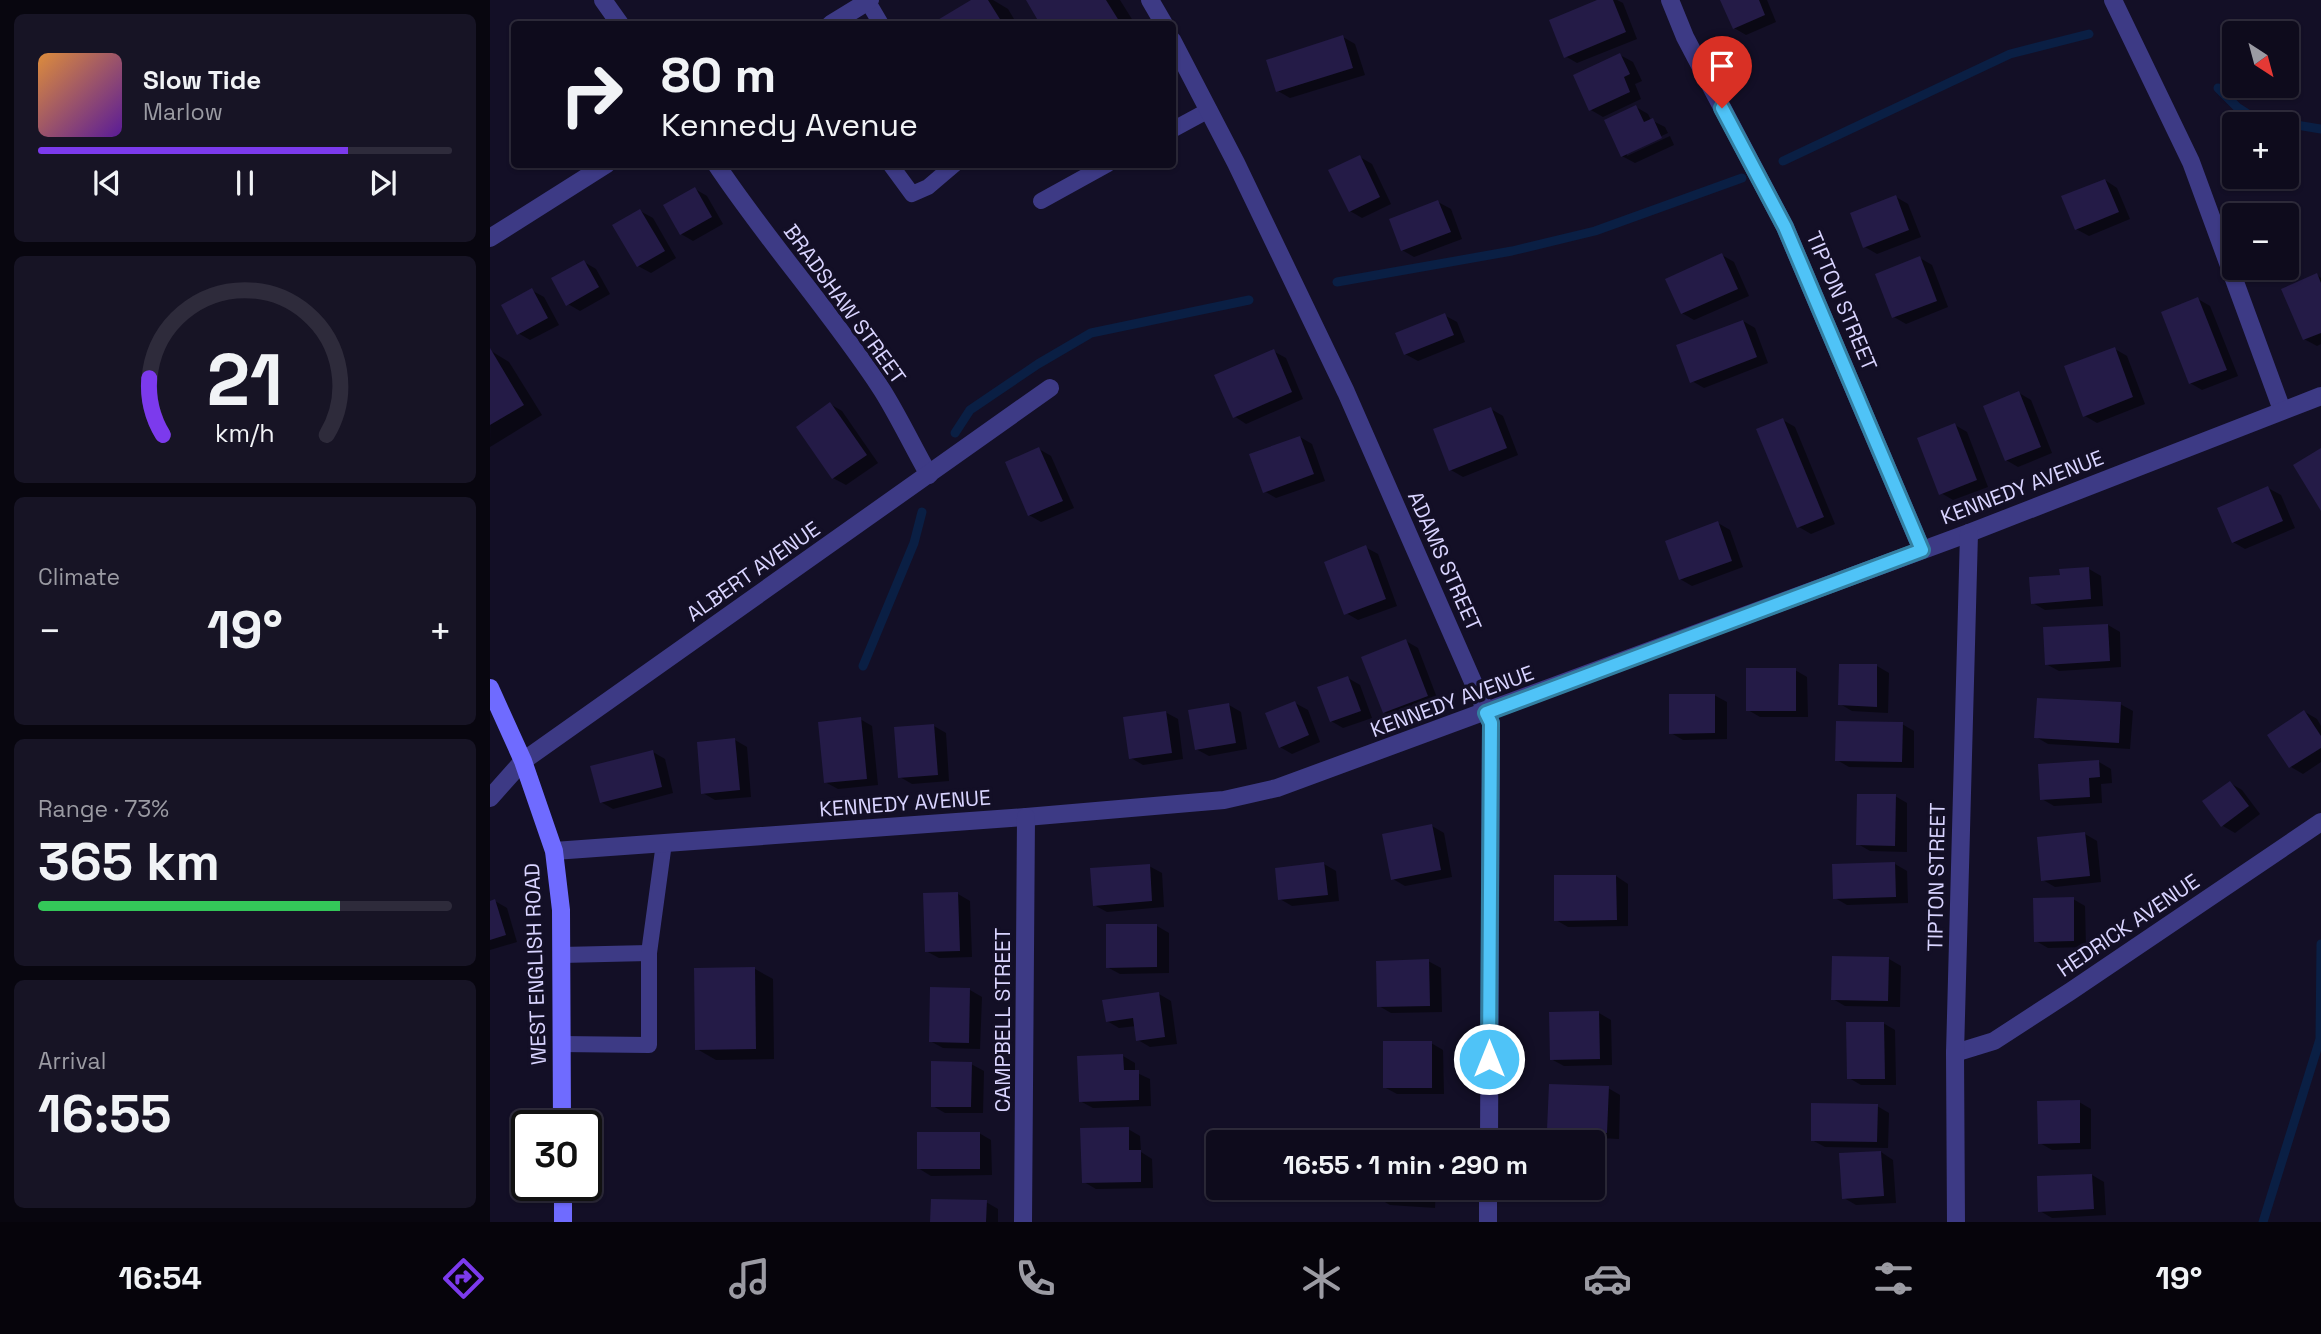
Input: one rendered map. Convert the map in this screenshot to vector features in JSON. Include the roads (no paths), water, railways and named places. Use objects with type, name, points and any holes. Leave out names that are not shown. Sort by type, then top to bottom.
[{"type":"main road","name":"WEST ENGLISH ROAD","points":[[490,688],[523,761],[554,851],[561,910],[562,1110]]},
{"type":"main road","points":[[563,1201],[563,1222]]},
{"type":"street","points":[[603,0],[618,21]]},
{"type":"street","points":[[1150,0],[1162,21]]},
{"type":"street","name":"TIPTON STREET","points":[[1670,0],[1685,37],[1785,227],[1922,550]]},
{"type":"street","points":[[2113,0],[2191,162],[2282,410]]},
{"type":"street","points":[[836,21],[869,1]]},
{"type":"street","name":"ADAMS STREET","points":[[1176,48],[1346,392],[1491,723],[1489,1130]]},
{"type":"street","points":[[490,238],[601,168]]},
{"type":"street","name":"BRADSHAW STREET","points":[[719,168],[750,215],[834,321],[883,392],[929,475]]},
{"type":"street","name":"ALBERT AVENUE","points":[[490,798],[523,761],[1050,388]]},
{"type":"street","name":"KENNEDY AVENUE","points":[[554,851],[1224,800],[1277,788],[1969,533],[2321,396]]},
{"type":"street","name":"TIPTON STREET","points":[[1956,1222],[1955,1053],[1969,533]]},
{"type":"street","name":"CAMPBELL STREET","points":[[1023,1222],[1026,817]]},
{"type":"street","name":"HEDRICK AVENUE","points":[[1955,1053],[1994,1041],[2321,822]]},
{"type":"street","points":[[1488,1222],[1489,1200]]},
{"type":"lane","points":[[869,1],[879,21]]},
{"type":"lane","points":[[1176,128],[1209,110]]},
{"type":"lane","points":[[893,168],[912,194],[929,187],[950,168]]},
{"type":"lane","points":[[1041,201],[1101,168]]},
{"type":"lane","points":[[561,1044],[649,1045],[649,953],[664,844]]},
{"type":"lane","points":[[561,955],[649,953]]},
{"type":"waterway","points":[[1783,161],[2010,54],[2089,34]]},
{"type":"waterway","points":[[2218,88],[2237,107],[2254,118],[2321,129]]},
{"type":"waterway","points":[[1337,282],[1512,251],[1595,231],[1742,178]]},
{"type":"waterway","points":[[955,433],[970,410],[1038,364],[1091,333],[1249,300]]},
{"type":"waterway","points":[[863,666],[914,543],[922,512]]},
{"type":"waterway","points":[[2263,1222],[2320,1039],[2321,944]]}]
